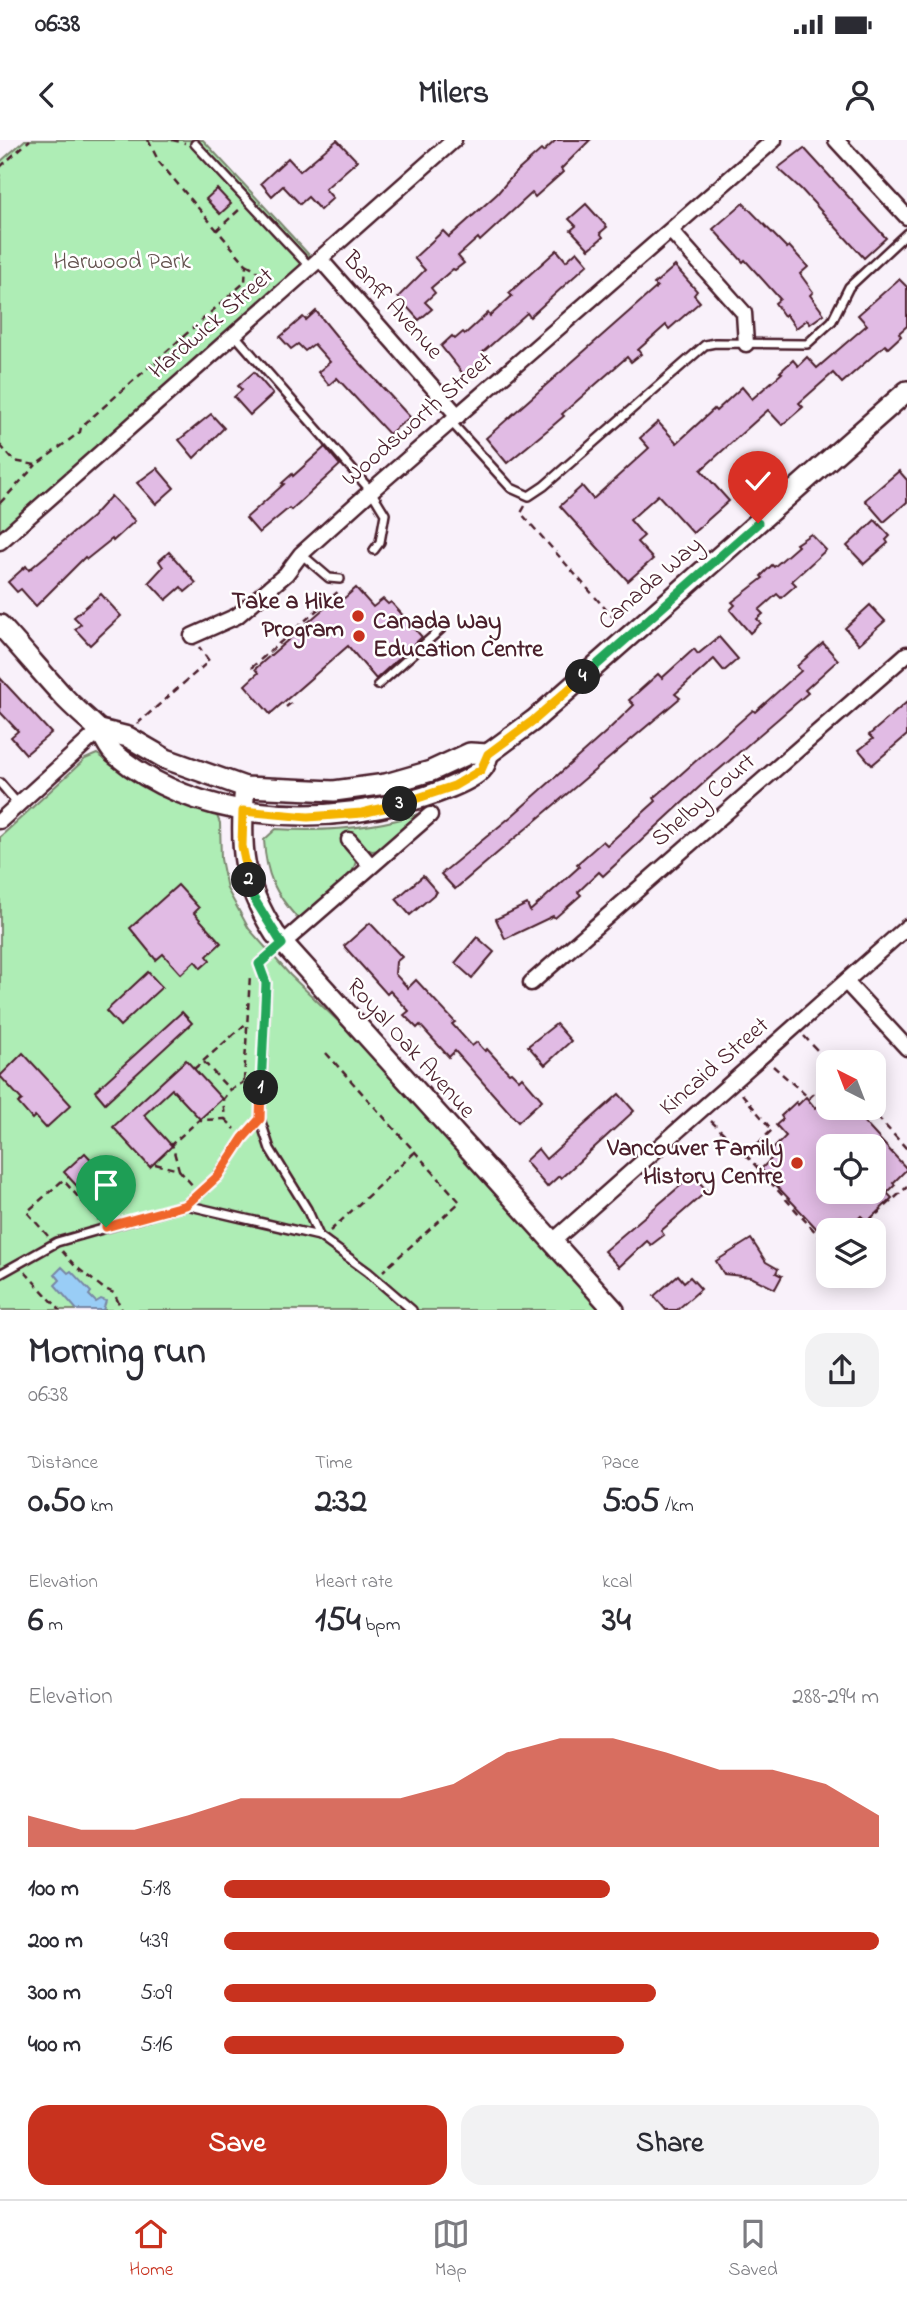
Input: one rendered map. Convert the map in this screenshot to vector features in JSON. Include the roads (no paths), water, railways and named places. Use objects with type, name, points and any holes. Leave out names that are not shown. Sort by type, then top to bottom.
[{"type":"main road","name":"Canada Way","points":[[0,625],[63,696],[100,730],[114,754],[176,790],[243,811],[308,817],[374,810],[409,802],[454,786],[481,770],[488,754],[534,720],[907,391]]},
{"type":"main road","name":"Canada Way","points":[[100,730],[128,737],[166,759],[245,787],[334,791],[361,788],[431,771],[470,753],[488,754]]},
{"type":"main road","name":"Royal Oak Avenue","points":[[245,787],[242,846],[253,897],[282,944],[614,1310]]},
{"type":"street","name":"Hardwick Street","points":[[0,542],[454,140]]},
{"type":"street","name":"Woodsworth Street","points":[[192,636],[237,616],[371,491],[774,140]]},
{"type":"street","points":[[836,140],[907,217]]},
{"type":"street","points":[[671,231],[744,313],[746,344]]},
{"type":"street","name":"Banff Avenue","points":[[315,263],[454,419]]},
{"type":"street","name":"Shelby Court","points":[[531,983],[907,654]]},
{"type":"street","points":[[0,821],[100,730]]},
{"type":"street","points":[[282,944],[430,815]]},
{"type":"street","points":[[349,840],[371,866]]},
{"type":"street","name":"Kincaid Street","points":[[552,1242],[907,927]]},
{"type":"street","points":[[846,982],[907,1048]]},
{"type":"lane","points":[[191,144],[315,263]]},
{"type":"lane","points":[[454,419],[511,488],[529,496],[554,478],[705,345],[807,344],[832,321],[849,287],[907,233]]},
{"type":"lane","points":[[233,334],[371,491],[386,514],[380,542],[374,550]]},
{"type":"lane","points":[[301,554],[329,578],[340,579]]},
{"type":"lane","points":[[378,685],[441,629],[436,624]]},
{"type":"lane","points":[[0,783],[19,804]]},
{"type":"lane","points":[[282,944],[259,964],[266,983],[260,1119],[270,1149],[307,1209],[320,1237]]},
{"type":"lane","points":[[0,1274],[57,1242],[186,1205],[218,1176],[243,1138],[260,1119]]},
{"type":"lane","points":[[186,1205],[320,1237],[412,1310]]},
{"type":"water","points":[[62,1267],[68,1273],[71,1271],[91,1292],[89,1295],[96,1302],[101,1299],[106,1301],[103,1310],[77,1310],[55,1285],[60,1280],[55,1274]]},
{"type":"place","name":"Take a Hike Program","points":[[358,616]]},
{"type":"place","name":"Canada Way Education Centre","points":[[359,636]]},
{"type":"place","name":"Vancouver Family History Centre","points":[[797,1163]]},
{"type":"park label","name":"Harwood Park","points":[[122,262]]}]
